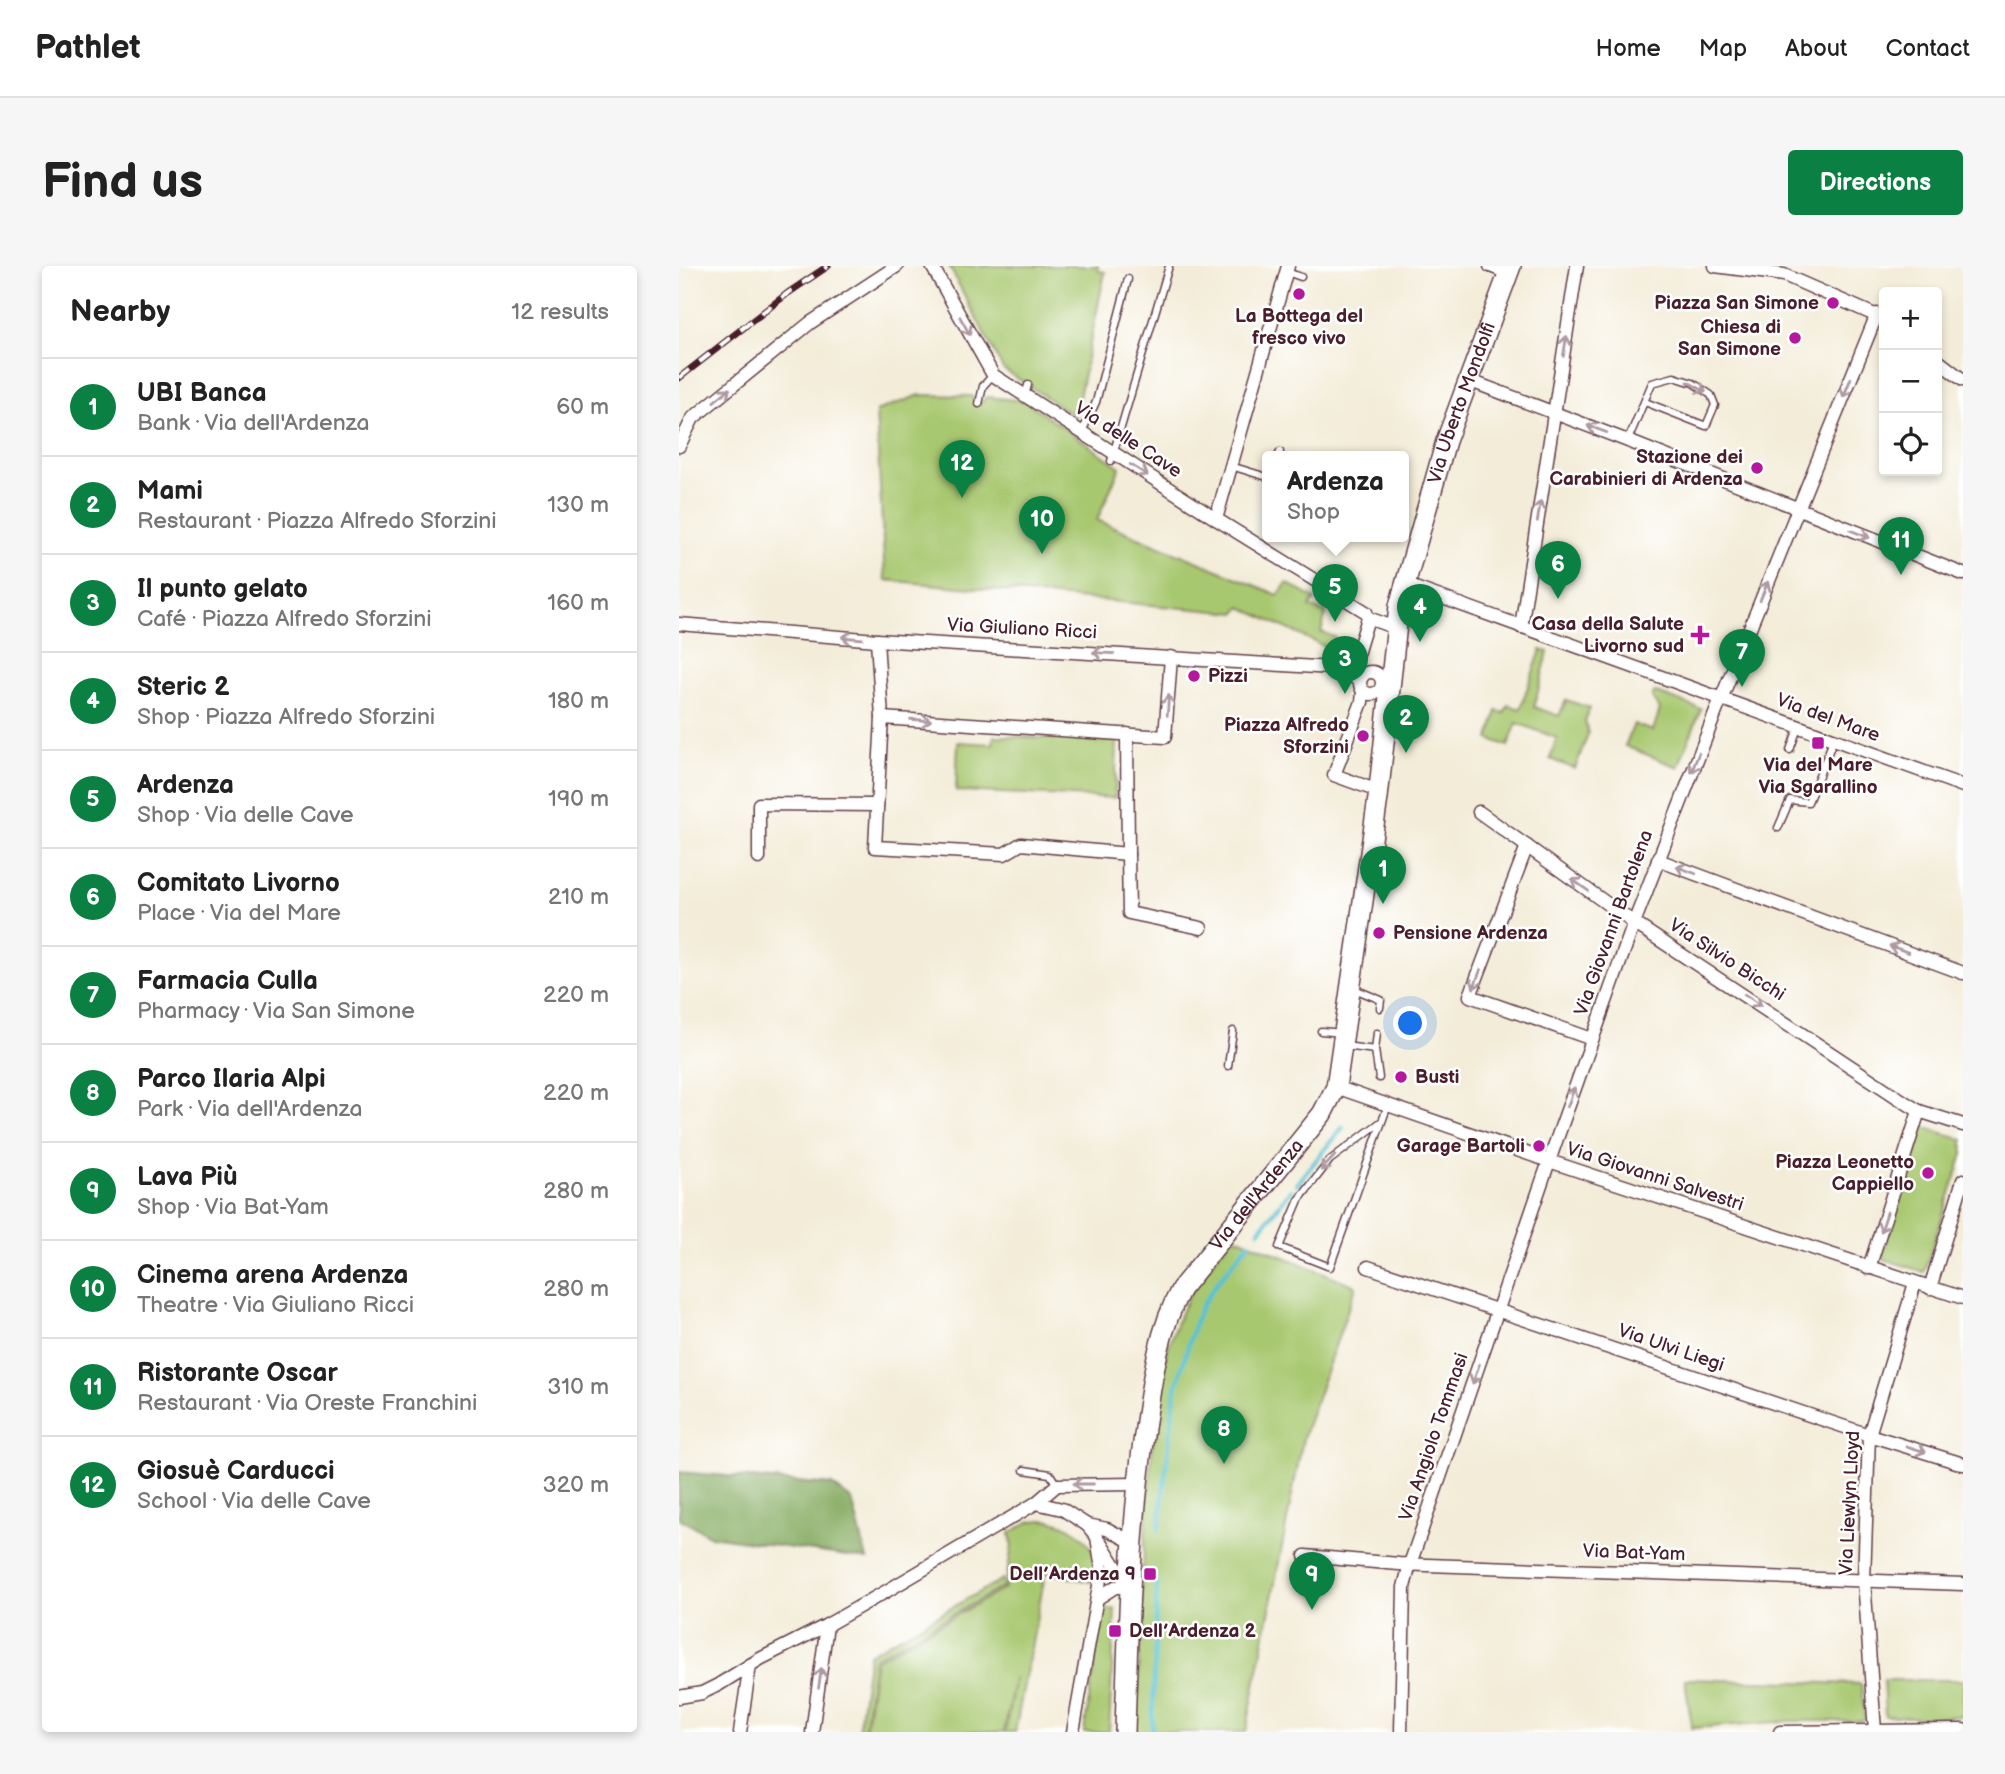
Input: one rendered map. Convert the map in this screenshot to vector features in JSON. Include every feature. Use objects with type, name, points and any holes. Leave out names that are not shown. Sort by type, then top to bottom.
[{"type":"main road","name":"Via Uberto Mondolfi","points":[[1404,584],[1446,441],[1503,268]]},
{"type":"main road","points":[[1378,794],[1370,688],[1386,677],[1404,584]]},
{"type":"main road","name":"Via dell'Ardenza","points":[[1125,1732],[1132,1542],[1137,1484],[1152,1384],[1167,1322],[1176,1298],[1199,1266],[1322,1114],[1336,1087],[1378,794]]},
{"type":"street","points":[[679,446],[693,418],[810,323],[897,266]]},
{"type":"street","name":"Via delle Cave","points":[[932,266],[993,376],[1026,390],[1113,458],[1366,611],[1372,619]]},
{"type":"street","points":[[1521,627],[1577,266]]},
{"type":"street","points":[[1715,266],[1784,275],[1879,316]]},
{"type":"street","points":[[1216,519],[1287,269]]},
{"type":"street","name":"Via Giovanni Bartolena","points":[[1549,1161],[1634,923],[1720,700],[1879,316]]},
{"type":"street","points":[[1942,364],[1963,380]]},
{"type":"street","points":[[1468,380],[1963,574]]},
{"type":"street","name":"Via del Mare","points":[[1404,584],[1963,786]]},
{"type":"street","points":[[1378,794],[1334,775],[1370,688],[1355,661],[1372,619],[1396,623]]},
{"type":"street","name":"Via Giuliano Ricci","points":[[679,624],[877,640],[1332,668],[1370,688],[1372,673],[1386,677]]},
{"type":"street","points":[[877,640],[882,718],[875,847],[1003,854],[1021,844],[1128,854]]},
{"type":"street","points":[[882,718],[1165,737],[1171,657]]},
{"type":"street","points":[[1127,734],[1129,913],[1201,928]]},
{"type":"street","points":[[759,858],[759,804],[877,805]]},
{"type":"street","name":"Via Silvio Bicchi","points":[[1479,812],[1708,978],[1919,1111],[1963,1125]]},
{"type":"street","points":[[1527,846],[1470,996],[1592,1039]]},
{"type":"street","points":[[1658,860],[1963,973]]},
{"type":"street","name":"Via Giovanni Salvestri","points":[[1336,1087],[1549,1161],[1963,1298]]},
{"type":"street","points":[[1869,1268],[1919,1111]]},
{"type":"street","name":"Via Angiolo Tommasi","points":[[1401,1732],[1404,1587],[1549,1161]]},
{"type":"street","points":[[1930,1288],[1963,1180]]},
{"type":"street","name":"Via Ulvi Liegi","points":[[1368,1267],[1963,1464]]},
{"type":"street","name":"Via Liewlyn Lloyd","points":[[1875,1731],[1864,1580],[1869,1435],[1915,1283]]},
{"type":"street","points":[[679,1698],[710,1689],[827,1625],[1036,1503],[1057,1485],[1137,1484]]},
{"type":"street","points":[[1036,1503],[1062,1509],[1087,1525],[1130,1587]]},
{"type":"street","points":[[1087,1525],[1107,1530],[1132,1542]]},
{"type":"street","points":[[1073,1732],[1098,1598],[1102,1564],[1097,1537]]},
{"type":"street","name":"Via Bat-Yam","points":[[1305,1556],[1410,1564],[1963,1584]]},
{"type":"street","points":[[1098,1598],[1115,1587],[1130,1587]]},
{"type":"street","points":[[812,1732],[827,1625]]},
{"type":"street","points":[[740,1732],[750,1665]]},
{"type":"street","points":[[1780,1732],[1963,1730]]},
{"type":"lane","points":[[1113,458],[1169,266]]},
{"type":"lane","points":[[1287,269],[1301,277]]},
{"type":"lane","points":[[1082,434],[1096,402],[1128,279]]},
{"type":"lane","points":[[979,404],[983,386],[993,376]]},
{"type":"lane","points":[[1628,441],[1653,383],[1674,376],[1693,383],[1710,395],[1715,405],[1706,426],[1645,402]]},
{"type":"lane","points":[[1231,466],[1262,475]]},
{"type":"lane","points":[[1790,750],[1798,728]]},
{"type":"lane","points":[[1778,828],[1790,800],[1808,802],[1833,741]]},
{"type":"lane","points":[[1350,987],[1381,1000],[1380,1008]]},
{"type":"lane","points":[[1229,1066],[1233,1031]]},
{"type":"lane","points":[[1321,1031],[1375,1050]]},
{"type":"lane","points":[[1377,1034],[1375,1050],[1380,1078]]},
{"type":"lane","points":[[1381,1121],[1330,1160],[1299,1199],[1279,1247],[1330,1267],[1388,1104]]},
{"type":"lane","points":[[1024,1470],[1050,1474],[1057,1485]]},
{"type":"green space","points":[[949,266],[1098,266],[1098,271],[1105,272],[1075,416],[1003,369]]},
{"type":"green space","points":[[920,395],[971,396],[979,404],[987,397],[1025,401],[1120,467],[1097,520],[1278,595],[1287,583],[1315,599],[1310,607],[1326,613],[1321,632],[1335,637],[1332,650],[1241,607],[1236,613],[885,580],[876,411]]},
{"type":"green space","points":[[1541,650],[1548,652],[1534,707],[1559,716],[1566,700],[1590,708],[1585,721],[1588,734],[1575,769],[1550,759],[1557,738],[1517,723],[1508,746],[1489,739],[1497,711],[1504,713],[1508,705],[1520,709]]},
{"type":"green space","points":[[1654,692],[1701,709],[1678,767],[1625,746],[1634,724],[1653,731],[1660,709],[1652,698]]},
{"type":"green space","points":[[994,736],[1117,741],[1115,798],[956,791],[958,742],[993,744]]},
{"type":"green space","points":[[1924,1127],[1963,1140],[1963,1154],[1924,1272],[1881,1258]]},
{"type":"green space","points":[[1233,1236],[1356,1286],[1303,1438],[1246,1732],[1136,1732],[1145,1529],[1161,1382],[1170,1343],[1184,1306],[1200,1278]]},
{"type":"green space","points":[[679,1472],[832,1485],[852,1500],[867,1559],[711,1536],[679,1518]]},
{"type":"green space","points":[[1041,1520],[1067,1526],[1088,1544],[1095,1560],[1095,1583],[1036,1570],[1045,1574],[1015,1732],[1005,1732],[1015,1677],[1004,1732],[865,1732],[876,1660],[1005,1588],[1012,1545],[1010,1533],[1029,1522]]},
{"type":"green space","points":[[1003,1579],[1003,1587],[874,1658],[864,1732],[858,1732],[869,1654]]},
{"type":"green space","points":[[1115,1609],[1109,1732],[1084,1732],[1103,1610]]},
{"type":"green space","points":[[1685,1679],[1861,1684],[1865,1721],[1790,1721],[1692,1728]]},
{"type":"green space","points":[[1883,1680],[1963,1680],[1963,1716],[1885,1716]]},
{"type":"waterway","points":[[1297,1184],[1343,1127]]},
{"type":"waterway","points":[[1259,1231],[1291,1190]]},
{"type":"waterway","points":[[1159,1529],[1175,1392],[1192,1332],[1200,1309],[1215,1285],[1249,1243]]},
{"type":"waterway","points":[[1152,1732],[1157,1580]]},
{"type":"railway","points":[[679,378],[788,293],[828,266]]},
{"type":"place","name":"La Bottega del fresco vivo","points":[[1299,294]]},
{"type":"place","name":"Piazza San Simone","points":[[1833,303]]},
{"type":"place","name":"Chiesa di San Simone","points":[[1795,338]]},
{"type":"place","name":"Stazione dei Carabinieri di Ardenza","points":[[1757,468]]},
{"type":"place","name":"Giosuè Carducci","points":[[962,498]]},
{"type":"place","name":"Cinema arena Ardenza","points":[[1042,554]]},
{"type":"place","name":"Ristorante Oscar","points":[[1901,575]]},
{"type":"place","name":"Comitato Livorno","points":[[1558,599]]},
{"type":"place","name":"Ardenza","points":[[1335,622]]},
{"type":"place","name":"Casa della Salute Livorno sud","points":[[1700,635]]},
{"type":"place","name":"Steric 2","points":[[1420,642]]},
{"type":"place","name":"Pizzi","points":[[1194,676]]},
{"type":"place","name":"Farmacia Culla","points":[[1742,687]]},
{"type":"place","name":"Il punto gelato","points":[[1345,694]]},
{"type":"place","name":"Piazza Alfredo Sforzini","points":[[1363,736]]},
{"type":"place","name":"Via del Mare Via Sgarallino","points":[[1818,743]]},
{"type":"place","name":"Mami","points":[[1406,753]]},
{"type":"place","name":"UBI Banca","points":[[1383,904]]},
{"type":"place","name":"Pensione Ardenza","points":[[1379,933]]},
{"type":"place","name":"Busti","points":[[1401,1077]]},
{"type":"place","name":"Garage Bartoli","points":[[1539,1146]]},
{"type":"place","name":"Piazza Leonetto Cappiello","points":[[1928,1173]]},
{"type":"place","name":"Parco Ilaria Alpi","points":[[1224,1464]]},
{"type":"place","name":"Dell’Ardenza 9","points":[[1150,1574]]},
{"type":"place","name":"Lava Più","points":[[1312,1610]]},
{"type":"place","name":"Dell’Ardenza 2","points":[[1115,1631]]}]
